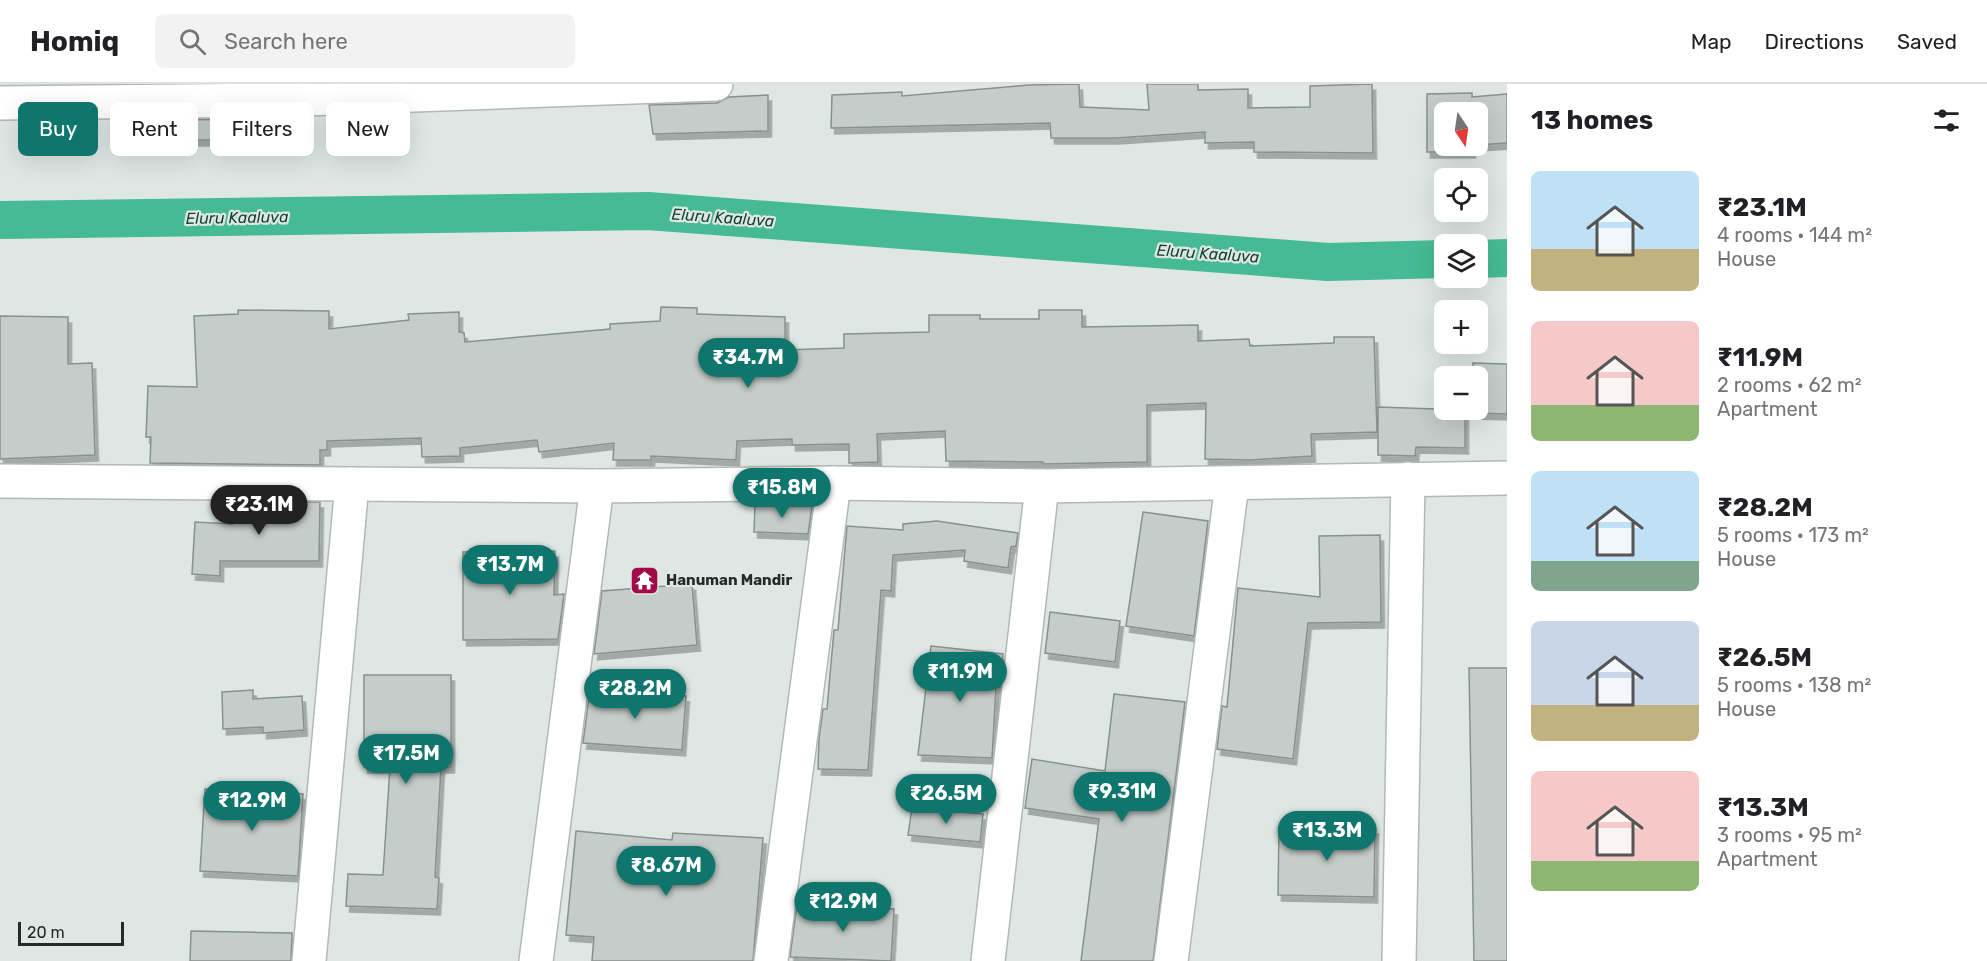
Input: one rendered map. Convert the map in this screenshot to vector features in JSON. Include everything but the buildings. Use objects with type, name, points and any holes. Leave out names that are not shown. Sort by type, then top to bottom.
[{"type":"street","points":[[0,103],[278,92],[716,84]]},
{"type":"street","points":[[0,481],[597,486],[834,483],[1042,486],[1507,478]]},
{"type":"street","points":[[1400,961],[1408,479]]},
{"type":"street","points":[[771,961],[834,483]]},
{"type":"street","points":[[309,961],[352,484]]},
{"type":"street","points":[[1171,961],[1232,484]]},
{"type":"street","points":[[536,961],[597,486]]},
{"type":"street","points":[[988,961],[1042,486]]},
{"type":"waterway","name":"Eluru Kaaluva","points":[[0,220],[648,211],[1328,262],[1434,259]]},
{"type":"waterway","name":"Eluru Kaaluva","points":[[1488,259],[1507,258]]},
{"type":"place","name":"Hanuman Mandir","points":[[645,580]]}]
